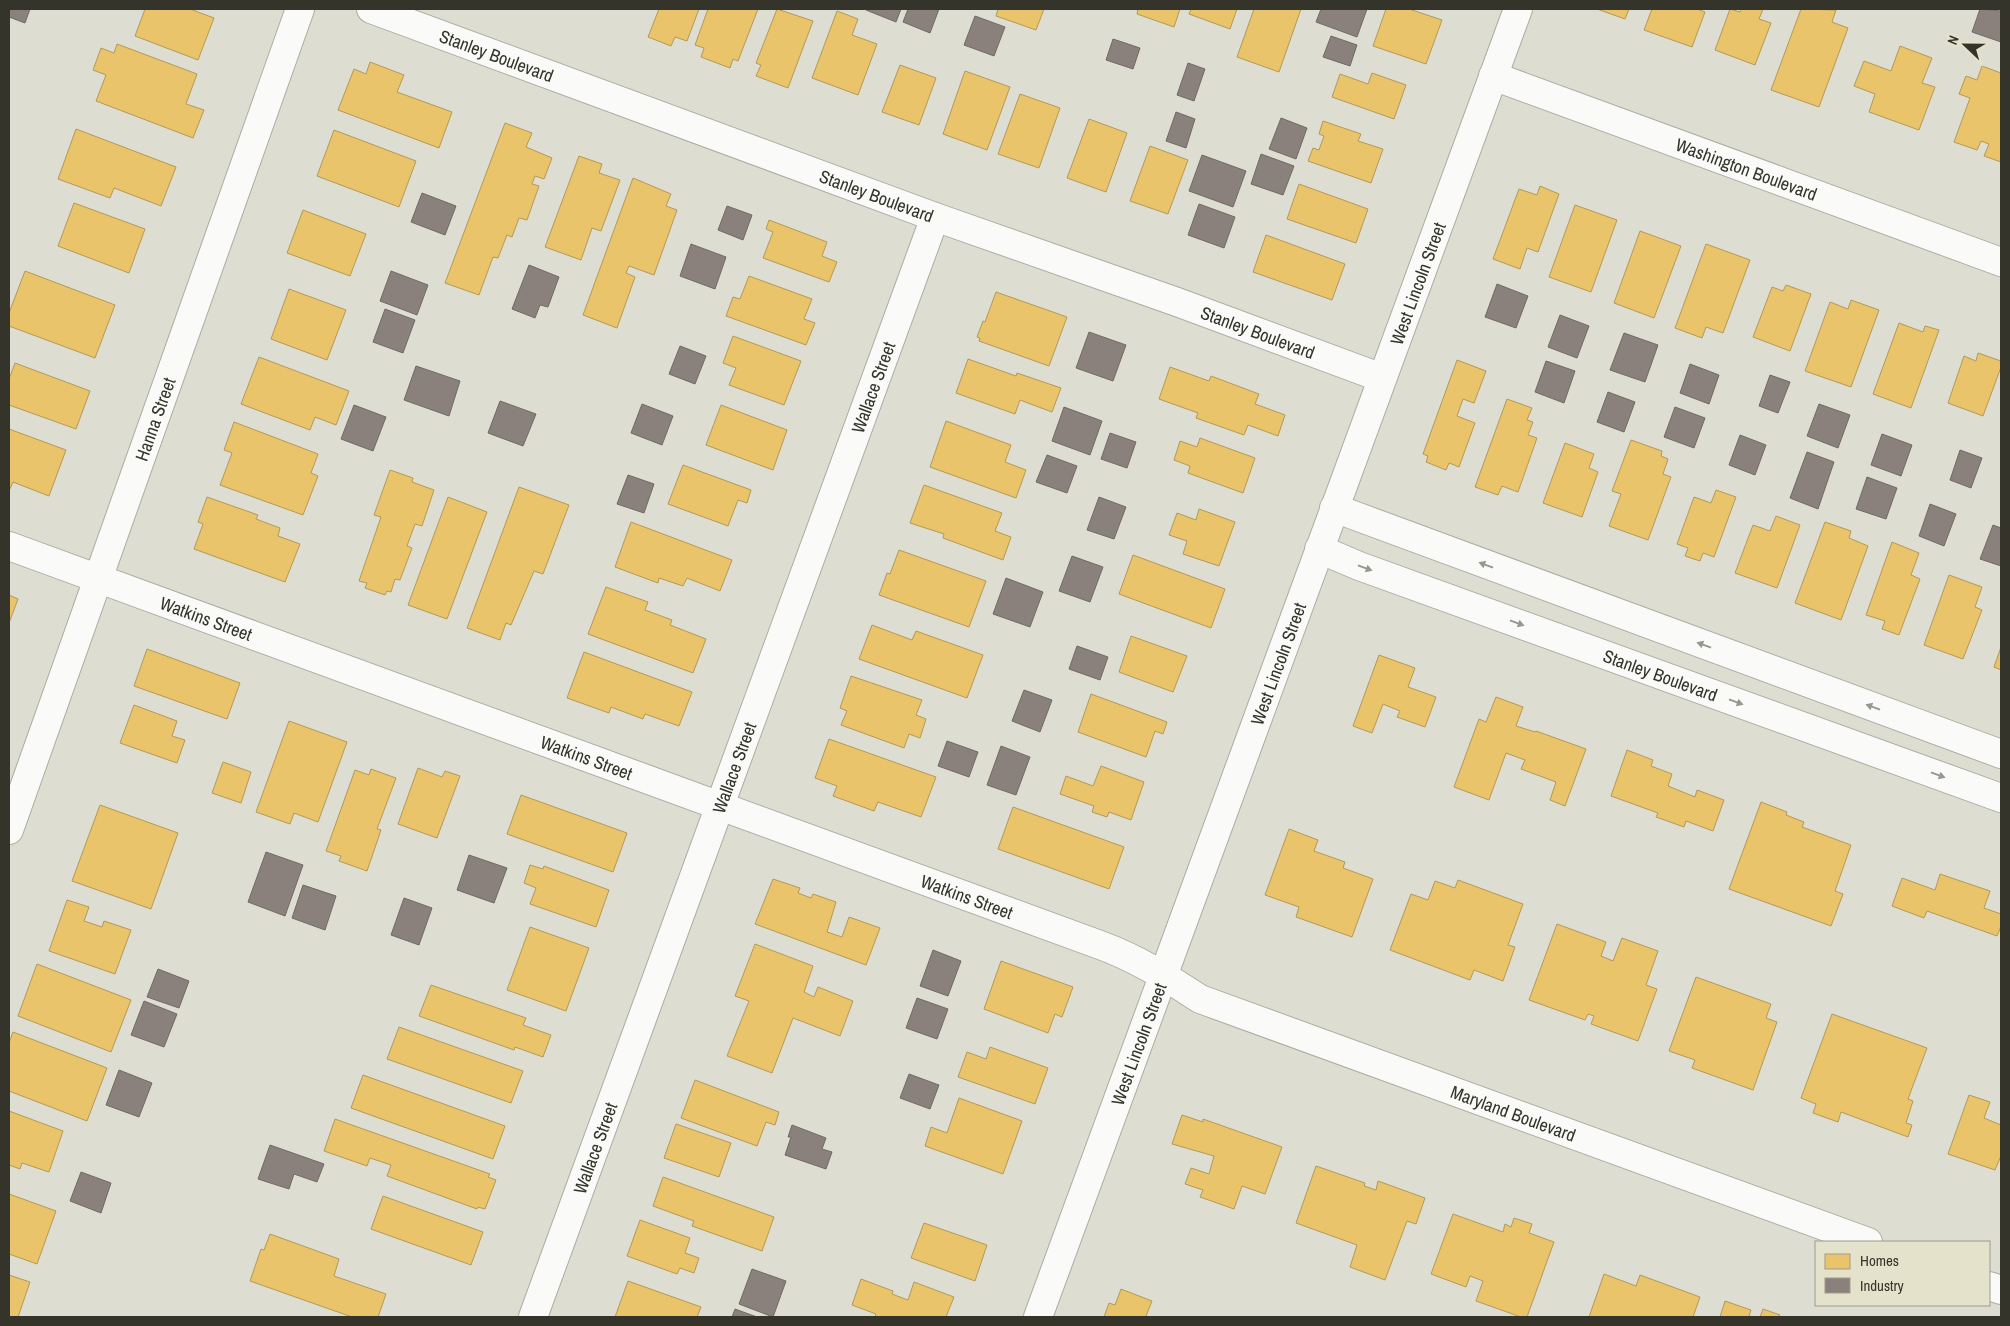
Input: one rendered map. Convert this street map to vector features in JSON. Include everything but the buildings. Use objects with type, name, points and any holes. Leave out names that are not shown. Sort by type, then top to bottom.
[{"type":"street","name":"Hanna Street","points":[[9,830],[300,9]]},
{"type":"street","name":"Stanley Boulevard","points":[[371,9],[935,217],[1177,302],[1382,378]]},
{"type":"street","name":"West Lincoln Street","points":[[1038,1317],[1518,9]]},
{"type":"street","name":"Washington Boulevard","points":[[1493,76],[2001,262]]},
{"type":"street","name":"Wallace Street","points":[[533,1317],[935,217]]},
{"type":"street","points":[[1334,508],[2001,754]]},
{"type":"street","name":"Watkins Street","points":[[9,546],[1116,951],[1162,975]]},
{"type":"street","name":"Stanley Boulevard","points":[[1319,549],[1359,566],[2001,798]]},
{"type":"street","points":[[1899,761],[1913,722]]},
{"type":"street","name":"Maryland Boulevard","points":[[1162,975],[1200,1000],[1865,1241]]}]
